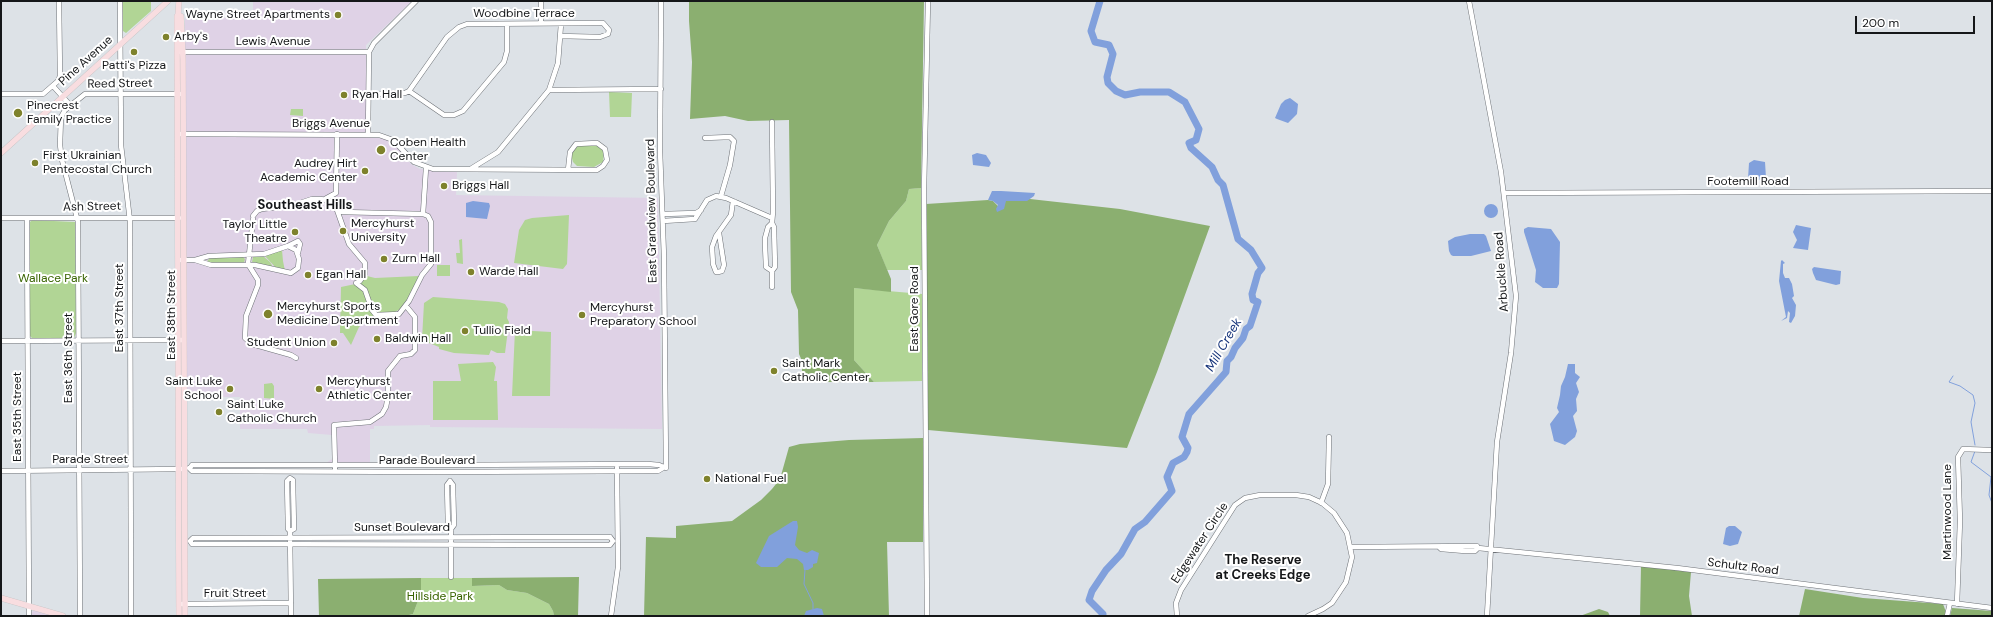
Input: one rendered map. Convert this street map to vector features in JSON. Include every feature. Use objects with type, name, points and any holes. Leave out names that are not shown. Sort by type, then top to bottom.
[{"type":"main road","name":"Pine Avenue","points":[[1,153],[168,1]]},
{"type":"main road","name":"East 38th Street","points":[[179,1],[178,15],[176,16],[180,52],[180,340],[184,469],[182,604],[179,616]]},
{"type":"main road","points":[[1,598],[63,616]]},
{"type":"main road","name":"East 38th Street","points":[[182,604],[185,616]]},
{"type":"street","points":[[1,94],[43,94],[53,86],[60,76],[59,1]]},
{"type":"street","name":"East 37th Street","points":[[120,1],[121,151],[129,217],[131,616]]},
{"type":"street","points":[[368,134],[369,52],[374,43],[416,1]]},
{"type":"street","points":[[541,1],[541,23]]},
{"type":"street","name":"East Grandview Boulevard","points":[[661,1],[660,165],[663,214],[664,468]]},
{"type":"street","name":"East Gore Road","points":[[927,616],[924,190],[928,1]]},
{"type":"street","name":"Arbuckle Road","points":[[1469,1],[1504,193],[1514,270],[1516,304],[1511,353],[1497,442],[1487,616]]},
{"type":"street","name":"Woodbine Terrace","points":[[409,91],[447,37],[459,27],[467,24],[603,23],[607,26],[609,32],[605,36],[600,37],[560,36]]},
{"type":"street","points":[[369,94],[405,93],[409,91],[440,114],[454,116],[463,111],[504,62],[507,51],[507,24]]},
{"type":"street","points":[[471,169],[498,152],[550,90],[557,71],[561,24]]},
{"type":"street","name":"Lewis Avenue","points":[[180,52],[369,52]]},
{"type":"street","points":[[53,86],[70,105]]},
{"type":"street","points":[[550,90],[661,89]]},
{"type":"street","name":"Reed Street","points":[[70,105],[85,94],[180,94]]},
{"type":"street","name":"East 36th Street","points":[[70,105],[61,117],[60,152],[78,217],[80,616]]},
{"type":"street","points":[[772,122],[772,220],[774,227],[775,267],[772,272],[772,287]]},
{"type":"street","name":"Briggs Avenue","points":[[180,134],[379,135],[393,140],[414,162],[426,168]]},
{"type":"street","points":[[296,358],[291,355],[252,344],[245,338],[246,316],[258,285],[258,280],[248,264],[253,218],[257,211],[262,209],[294,205],[312,199],[325,199],[336,193],[337,134]]},
{"type":"street","points":[[705,138],[727,137],[732,138],[734,141],[730,164],[721,196]]},
{"type":"street","points":[[424,214],[426,168],[568,170],[599,169],[607,160],[605,149],[597,143],[576,144],[570,152],[568,170]]},
{"type":"street","name":"Footemill Road","points":[[1504,193],[1992,191]]},
{"type":"street","points":[[663,221],[692,220],[697,218],[709,198],[721,196],[772,220]]},
{"type":"street","points":[[325,199],[337,210],[342,212],[424,214],[428,216],[431,222],[431,264],[422,275],[406,306],[396,315],[374,314],[365,290],[356,282],[360,281],[365,274],[365,263],[349,244],[337,210]]},
{"type":"street","points":[[719,233],[724,266],[722,271],[716,272],[713,264],[712,247],[716,236],[731,215],[733,201]]},
{"type":"street","points":[[663,214],[696,213],[701,210]]},
{"type":"street","name":"Ash Street","points":[[1,218],[180,218]]},
{"type":"street","name":"East 35th Street","points":[[27,218],[29,616]]},
{"type":"street","points":[[772,220],[768,227],[765,245],[766,267],[772,272]]},
{"type":"street","points":[[180,260],[195,260],[209,256],[264,254],[298,241],[300,244],[298,253],[298,268],[291,272],[248,264],[211,265],[195,260]]},
{"type":"street","points":[[288,246],[293,247],[298,253]]},
{"type":"street","points":[[335,472],[334,425],[370,422],[382,414],[386,407],[388,396],[388,371],[400,356],[410,354],[415,350],[415,317],[406,306]]},
{"type":"street","points":[[1,341],[180,340]]},
{"type":"street","points":[[1321,503],[1328,484],[1330,437]]},
{"type":"street","name":"Martinwood Lane","points":[[1957,604],[1960,526],[1958,457],[1963,449],[1990,450]]},
{"type":"street","points":[[450,464],[450,481],[453,485],[454,525],[451,529],[450,538],[451,577]]},
{"type":"street","name":"Parade Boulevard","points":[[450,464],[618,464],[659,465],[664,468],[658,472],[290,472],[192,471],[184,469],[192,465],[450,464]]},
{"type":"street","points":[[612,616],[616,587],[618,464]]},
{"type":"street","points":[[290,465],[290,478],[293,480],[294,523],[294,529],[290,531],[291,616]]},
{"type":"street","name":"Parade Street","points":[[1,471],[184,469]]},
{"type":"street","name":"Edgewater Circle","points":[[1177,616],[1176,603],[1181,590],[1235,505],[1240,501],[1254,495],[1296,495],[1309,497],[1321,503],[1338,518],[1347,533],[1351,547],[1351,564],[1349,576],[1343,589],[1338,597],[1323,609],[1308,616]]},
{"type":"street","name":"Sunset Boulevard","points":[[184,541],[193,538],[610,537],[616,542]]},
{"type":"street","name":"Sunset Boulevard","points":[[184,541],[192,544],[610,544],[616,542]]},
{"type":"street","points":[[1351,547],[1440,547],[1441,549],[1465,551],[1478,548],[1490,549]]},
{"type":"street","name":"Schultz Road","points":[[1490,549],[1677,568],[1992,608]]},
{"type":"street","name":"Fruit Street","points":[[182,604],[291,603]]},
{"type":"street","points":[[1947,616],[1950,603]]},
{"type":"shaded area","name":"Mercyhurst University","points":[[253,1],[412,1],[366,45],[366,137],[389,140],[411,164],[420,169],[457,172],[456,195],[658,198],[662,429],[430,427],[430,425],[374,426],[374,429],[370,429],[370,464],[326,463],[332,459],[332,435],[308,433],[307,429],[240,429],[240,397],[186,397],[185,19],[187,17],[193,20],[217,20],[218,18],[253,17]]},
{"type":"shaded area","points":[[35,610],[55,616],[32,616],[32,612]]},
{"type":"green space","points":[[122,1],[151,1],[151,11],[126,33],[123,31]]},
{"type":"green space","points":[[689,1],[924,1],[921,188],[909,189],[906,201],[889,221],[877,245],[891,279],[891,292],[854,288],[854,360],[874,382],[806,382],[802,379],[802,361],[799,354],[798,310],[791,292],[789,120],[748,121],[725,116],[690,119],[692,62]]},
{"type":"green space","points":[[609,92],[632,93],[631,117],[610,117]]},
{"type":"green space","points":[[291,109],[303,109],[303,116],[290,115]]},
{"type":"green space","points":[[578,146],[598,146],[604,152],[603,162],[594,167],[577,166],[573,162],[571,155]]},
{"type":"green space","points":[[921,188],[922,270],[887,270],[877,245],[889,221],[906,201],[909,189]]},
{"type":"green space","points":[[1030,199],[1120,209],[1210,226],[1157,372],[1127,448],[928,430],[926,204],[988,200],[993,201],[998,206],[1005,201]]},
{"type":"green space","points":[[569,215],[567,264],[563,269],[514,263],[519,230],[525,220]]},
{"type":"green space","name":"Wallace Park","points":[[32,220],[75,222],[76,333],[74,338],[32,338],[30,336],[30,222]]},
{"type":"green space","points":[[462,239],[463,264],[457,263],[456,253],[460,253],[459,240]]},
{"type":"green space","points":[[282,250],[285,271],[276,268],[265,256]]},
{"type":"green space","points":[[263,256],[273,267],[252,262],[253,257]]},
{"type":"green space","points":[[243,257],[245,259],[244,263],[211,264],[207,261],[210,258]]},
{"type":"green space","points":[[437,265],[450,265],[450,276],[437,276]]},
{"type":"green space","points":[[367,276],[375,278],[419,276],[404,307],[395,312],[378,312],[359,327],[351,345],[343,333],[340,333],[341,287],[360,283]]},
{"type":"green space","points":[[854,288],[922,294],[922,381],[874,382],[854,360]]},
{"type":"green space","name":"Tullio Field","points":[[433,297],[499,302],[505,304],[508,309],[507,318],[509,322],[505,353],[497,353],[491,350],[489,355],[454,353],[439,349],[439,347],[424,341],[422,339],[424,303]]},
{"type":"green space","points":[[515,330],[551,332],[550,396],[512,396]]},
{"type":"green space","points":[[493,362],[496,367],[494,381],[497,381],[498,420],[433,420],[433,381],[461,381],[458,364]]},
{"type":"green space","points":[[272,383],[274,386],[274,399],[264,398],[264,384]]},
{"type":"green space","points":[[923,438],[923,542],[887,542],[889,616],[644,616],[646,537],[676,538],[676,526],[732,521],[761,500],[780,479],[789,447],[800,444],[849,440]]},
{"type":"green space","points":[[1641,566],[1691,572],[1689,596],[1692,616],[1640,616]]},
{"type":"green space","points":[[579,577],[578,616],[554,616],[549,604],[527,593],[507,590],[499,585],[472,586],[472,578]]},
{"type":"green space","name":"Hillside Park","points":[[421,578],[472,578],[472,586],[499,585],[507,590],[527,593],[549,604],[554,616],[405,616],[413,614],[421,593]]},
{"type":"green space","points":[[421,578],[421,593],[413,614],[405,616],[319,616],[318,579]]},
{"type":"green space","points":[[1805,589],[1863,598],[1943,604],[1946,612],[1945,616],[1799,616]]},
{"type":"green space","points":[[1952,608],[1992,611],[1992,616],[1950,616]]},
{"type":"green space","points":[[1599,609],[1608,612],[1610,616],[1580,616]]},
{"type":"water","points":[[1290,98],[1298,104],[1297,114],[1288,123],[1275,118],[1281,104]]},
{"type":"water","points":[[977,153],[986,155],[991,163],[989,167],[973,165],[972,155]]},
{"type":"water","points":[[1754,160],[1765,162],[1766,178],[1758,180],[1748,179],[1749,163]]},
{"type":"water","points":[[992,191],[1035,193],[1034,196],[1027,201],[1006,201],[1004,209],[997,212],[996,209],[998,205],[993,201],[988,200]]},
{"type":"water","points":[[473,201],[489,203],[490,206],[487,219],[466,217],[466,203]]},
{"type":"water","points":[[1491,204],[1496,206],[1498,211],[1496,216],[1491,218],[1486,216],[1484,211],[1486,206]]},
{"type":"water","points":[[1796,225],[1811,228],[1808,250],[1793,248],[1797,240],[1793,232]]},
{"type":"water","points":[[1528,227],[1551,229],[1560,242],[1559,284],[1557,288],[1543,288],[1535,282],[1536,270],[1524,232],[1524,229]]},
{"type":"water","points":[[1470,234],[1484,234],[1491,251],[1471,256],[1451,255],[1448,241],[1455,237]]},
{"type":"water","points":[[1782,260],[1785,263],[1783,264],[1783,273],[1785,278],[1789,278],[1792,284],[1794,296],[1792,298],[1796,305],[1795,316],[1791,323],[1789,322],[1790,313],[1788,311],[1787,318],[1781,321],[1786,317],[1779,281]]},
{"type":"water","points":[[1814,267],[1841,271],[1840,284],[1836,285],[1816,280],[1812,269]]},
{"type":"water","points":[[1568,364],[1575,364],[1575,373],[1580,377],[1576,383],[1579,392],[1576,399],[1577,411],[1573,416],[1577,431],[1575,437],[1565,445],[1554,441],[1550,424],[1559,412],[1557,408],[1561,386]]},
{"type":"water","points":[[793,521],[797,521],[798,527],[795,545],[799,550],[807,553],[812,550],[819,553],[817,563],[813,564],[813,567],[808,570],[804,570],[803,564],[797,559],[787,558],[777,567],[761,567],[756,563],[769,536]]},
{"type":"water","points":[[1729,526],[1735,526],[1742,532],[1738,544],[1730,546],[1723,544],[1726,528]]},
{"type":"water","points":[[817,608],[822,609],[824,616],[804,616],[806,611]]},
{"type":"waterway","name":"Mill Creek","points":[[1100,1],[1091,31],[1095,42],[1109,45],[1113,54],[1107,77],[1108,83],[1116,91],[1125,95],[1140,92],[1169,92],[1185,102],[1199,129],[1196,140],[1189,143],[1191,148],[1212,167],[1218,180],[1223,185],[1238,239],[1251,250],[1262,268],[1258,273],[1252,294],[1253,300],[1258,302],[1250,326],[1246,329],[1243,338],[1227,361],[1226,372],[1189,414],[1182,437],[1188,448],[1187,452],[1184,457],[1173,463],[1167,477],[1172,491],[1145,522],[1135,529],[1121,554],[1106,570],[1092,591],[1089,600],[1103,614],[1102,616]]},
{"type":"waterway","name":"Mill Creek","points":[[1953,376],[1949,382],[1960,386],[1973,395],[1975,403],[1971,422],[1975,445]]},
{"type":"waterway","name":"Mill Creek","points":[[1975,451],[1971,462],[1991,477],[1989,495],[1992,503]]},
{"type":"waterway","points":[[805,570],[804,584],[813,603],[813,609]]},
{"type":"place","name":"Wayne Street Apartments","points":[[338,15]]},
{"type":"place","name":"Arby's","points":[[166,37]]},
{"type":"place","name":"Patti's Pizza","points":[[134,52]]},
{"type":"place","name":"Ryan Hall","points":[[344,95]]},
{"type":"place","name":"Pinecrest Family Practice","points":[[18,113]]},
{"type":"place","name":"Coben Health Center","points":[[381,150]]},
{"type":"place","name":"First Ukrainian Pentecostal Church","points":[[35,163]]},
{"type":"place","name":"Audrey Hirt Academic Center","points":[[365,171]]},
{"type":"place","name":"Briggs Hall","points":[[444,186]]},
{"type":"place","name":"Mercyhurst University","points":[[343,231]]},
{"type":"place","name":"Taylor Little Theatre","points":[[295,232]]},
{"type":"place","name":"Zurn Hall","points":[[384,259]]},
{"type":"place","name":"Warde Hall","points":[[471,272]]},
{"type":"place","name":"Egan Hall","points":[[308,275]]},
{"type":"place","name":"Mercyhurst Sports Medicine Department","points":[[268,314]]},
{"type":"place","name":"Mercyhurst Preparatory School","points":[[582,315]]},
{"type":"place","name":"Tullio Field","points":[[465,331]]},
{"type":"place","name":"Baldwin Hall","points":[[377,339]]},
{"type":"place","name":"Student Union","points":[[334,343]]},
{"type":"place","name":"Saint Mark Catholic Center","points":[[774,371]]},
{"type":"place","name":"Saint Luke School","points":[[230,389]]},
{"type":"place","name":"Mercyhurst Athletic Center","points":[[319,389]]},
{"type":"place","name":"Saint Luke Catholic Church","points":[[219,412]]},
{"type":"place","name":"National Fuel","points":[[707,479]]},
{"type":"district","name":"Southeast Hills","points":[[305,206]]},
{"type":"district","name":"The Reserve at Creeks Edge","points":[[1263,568]]}]
